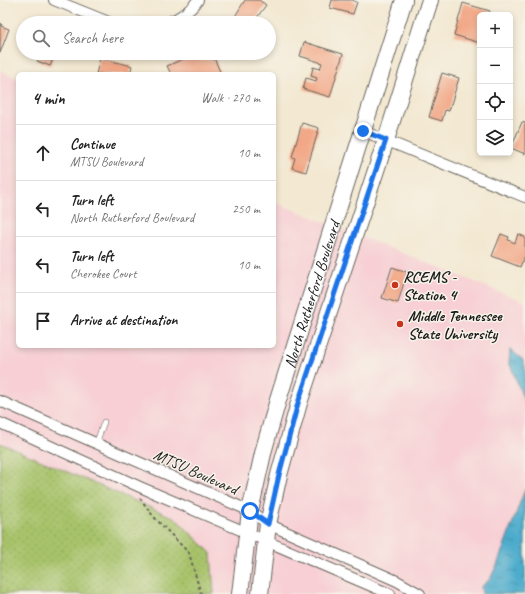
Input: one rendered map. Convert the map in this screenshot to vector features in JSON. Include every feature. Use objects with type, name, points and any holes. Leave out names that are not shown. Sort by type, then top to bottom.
[{"type":"main road","name":"North Rutherford Boulevard","points":[[240,594],[246,533],[264,449],[278,400],[404,0]]},
{"type":"main road","name":"North Rutherford Boulevard","points":[[260,594],[268,524],[298,403],[386,140],[430,0]]},
{"type":"street","points":[[54,0],[94,16]]},
{"type":"street","points":[[180,16],[194,6],[198,0]]},
{"type":"street","points":[[363,131],[525,197]]},
{"type":"street","name":"MTSU Boulevard","points":[[0,401],[250,511],[268,524],[398,581],[420,594]]},
{"type":"street","points":[[0,423],[140,487],[390,594]]},
{"type":"lane","points":[[96,444],[104,422]]},
{"type":"path","points":[[137,495],[153,516],[189,553],[201,594]]},
{"type":"shaded area","name":"Middle Tennessee State University","points":[[0,70],[16,78],[16,348],[276,348],[276,203],[525,302],[525,594],[0,594]]},
{"type":"green space","points":[[0,443],[175,518],[211,553],[214,594],[0,594]]},
{"type":"water","points":[[510,349],[522,359],[525,365],[525,403],[509,362]]},
{"type":"water","points":[[525,489],[525,594],[482,594],[481,587],[490,579],[497,565]]},
{"type":"building","points":[[245,0],[259,0],[266,5],[258,16],[235,16]]},
{"type":"building","points":[[332,0],[354,0],[353,1],[357,2],[353,14],[330,8]]},
{"type":"building","points":[[463,3],[490,11],[477,12],[477,42],[454,35]]},
{"type":"building","points":[[0,23],[2,24],[1,26],[9,29],[0,53]]},
{"type":"building","points":[[304,42],[343,54],[330,97],[303,89],[306,78],[316,81],[317,78],[311,76],[313,67],[320,69],[322,63],[300,56]]},
{"type":"building","points":[[37,60],[53,60],[50,66]]},
{"type":"building","points":[[100,60],[108,60],[132,66],[130,72],[96,72]]},
{"type":"building","points":[[181,60],[215,60],[220,72],[170,72],[167,66]]},
{"type":"building","points":[[442,73],[459,78],[449,111],[445,110],[442,121],[429,117]]},
{"type":"building","points":[[522,122],[525,123],[525,154],[513,149],[513,143]]},
{"type":"building","points":[[302,123],[319,128],[306,172],[292,168],[295,158],[292,157]]},
{"type":"building","points":[[501,234],[509,237],[508,240],[515,243],[518,234],[525,237],[525,255],[520,267],[492,256]]},
{"type":"building","name":"RCEMS - Station 4","points":[[392,267],[407,272],[398,303],[382,298]]},
{"type":"place","name":"RCEMS - Station 4","points":[[395,285]]},
{"type":"place","name":"Middle Tennessee State University","points":[[400,324]]},
{"type":"route","points":[[250,511],[268,524],[298,403],[386,140],[363,131]]}]
